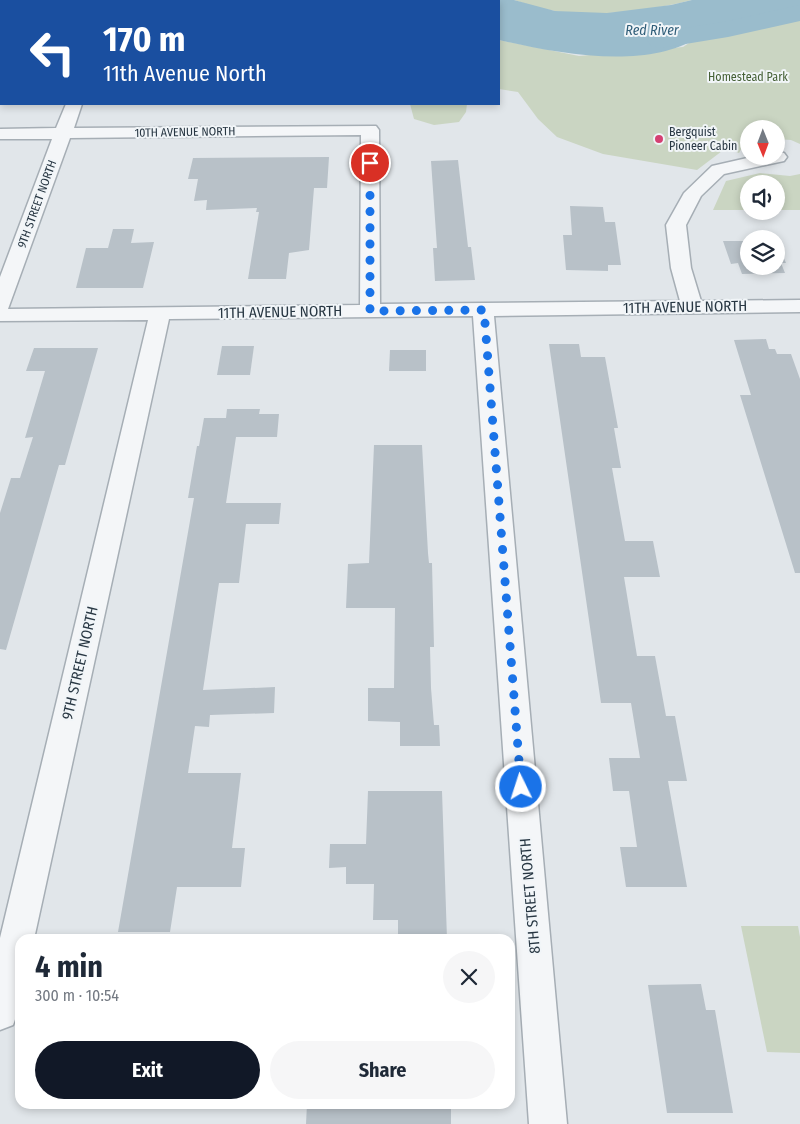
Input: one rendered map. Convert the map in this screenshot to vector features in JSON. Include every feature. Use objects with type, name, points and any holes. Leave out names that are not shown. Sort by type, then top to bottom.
[{"type":"street","name":"9TH STREET NORTH","points":[[0,304],[74,105]]},
{"type":"street","name":"10TH AVENUE NORTH","points":[[0,134],[370,130],[370,311]]},
{"type":"street","points":[[692,307],[681,268],[676,225],[693,193],[718,170],[741,165]]},
{"type":"street","name":"11TH AVENUE NORTH","points":[[0,315],[800,306]]},
{"type":"street","name":"8TH STREET NORTH","points":[[484,310],[548,1124]]},
{"type":"street","name":"9TH STREET NORTH","points":[[18,934],[160,314]]},
{"type":"street","name":"9TH STREET NORTH","points":[[0,1012],[15,947]]},
{"type":"green space","points":[[514,0],[692,0],[642,10],[587,14],[550,10]]},
{"type":"green space","name":"Homestead Park","points":[[800,12],[800,144],[785,140],[785,120],[740,120],[739,153],[726,148],[697,170],[603,154],[557,137],[538,119],[518,92],[500,89],[500,40],[579,56],[683,47],[698,37]]},
{"type":"green space","points":[[410,105],[467,105],[466,112],[459,122],[434,125],[414,119]]},
{"type":"green space","points":[[760,173],[780,175],[752,175]]},
{"type":"green space","points":[[800,174],[800,210],[785,210],[785,176]]},
{"type":"green space","points":[[740,178],[740,210],[713,210],[726,181]]},
{"type":"green space","points":[[741,926],[798,926],[800,937],[800,1053],[767,1052]]},
{"type":"water","name":"Red River","points":[[500,0],[514,0],[555,11],[607,13],[671,5],[692,0],[800,0],[800,12],[698,37],[677,47],[653,54],[600,56],[547,50],[500,40]]},
{"type":"building","points":[[329,157],[327,188],[314,188],[309,250],[289,253],[286,279],[248,279],[259,212],[256,212],[257,208],[206,210],[207,200],[194,201],[198,179],[188,179],[193,158]]},
{"type":"building","points":[[458,160],[468,247],[471,247],[475,280],[435,281],[433,248],[437,248],[431,161]]},
{"type":"building","points":[[570,206],[603,207],[605,222],[615,222],[621,265],[608,265],[608,271],[566,270],[563,235],[572,235]]},
{"type":"building","points":[[113,229],[134,229],[131,243],[154,242],[143,288],[76,288],[86,248],[108,248]]},
{"type":"building","points":[[723,241],[740,241],[740,268],[738,263],[731,264]]},
{"type":"building","points":[[766,339],[769,349],[775,349],[777,354],[791,354],[800,379],[800,573],[795,573],[740,395],[751,395],[734,340]]},
{"type":"building","points":[[549,344],[579,344],[581,357],[605,357],[618,428],[614,428],[621,468],[612,468],[625,541],[653,541],[660,577],[624,577],[637,656],[655,656],[666,716],[675,716],[687,781],[668,781],[687,887],[626,887],[620,847],[637,847],[629,791],[613,791],[609,758],[640,758],[631,703],[601,703]]},
{"type":"building","points":[[222,346],[254,346],[250,375],[217,375]]},
{"type":"building","points":[[34,348],[98,348],[65,465],[59,465],[6,650],[0,649],[0,513],[11,478],[20,478],[33,437],[25,438],[45,371],[26,371]]},
{"type":"building","points":[[390,350],[426,350],[426,371],[389,371]]},
{"type":"building","points":[[227,409],[260,409],[259,414],[279,414],[277,437],[236,437],[226,503],[281,503],[279,524],[246,524],[239,583],[219,583],[203,690],[275,687],[274,713],[210,715],[209,727],[195,726],[188,773],[241,773],[232,848],[245,848],[241,887],[177,887],[170,932],[118,932],[194,498],[188,498],[197,446],[199,446],[204,418],[226,418]]},
{"type":"building","points":[[374,445],[422,445],[428,553],[429,563],[432,563],[434,647],[430,647],[431,688],[434,725],[439,725],[440,746],[400,746],[400,722],[368,721],[368,688],[394,688],[395,608],[346,608],[348,564],[369,563]]},
{"type":"building","points":[[368,791],[442,791],[447,934],[398,934],[398,920],[373,920],[374,884],[346,884],[346,867],[329,868],[330,844],[366,844]]},
{"type":"building","points":[[701,984],[706,1010],[715,1010],[733,1113],[667,1113],[648,985]]},
{"type":"building","points":[[307,1109],[451,1109],[451,1124],[306,1124]]},
{"type":"waterway","points":[[661,40],[728,29],[800,13]]},
{"type":"place","name":"Bergquist Pioneer Cabin","points":[[659,139]]},
{"type":"route","points":[[370,163],[370,311],[484,310],[521,787]]}]
